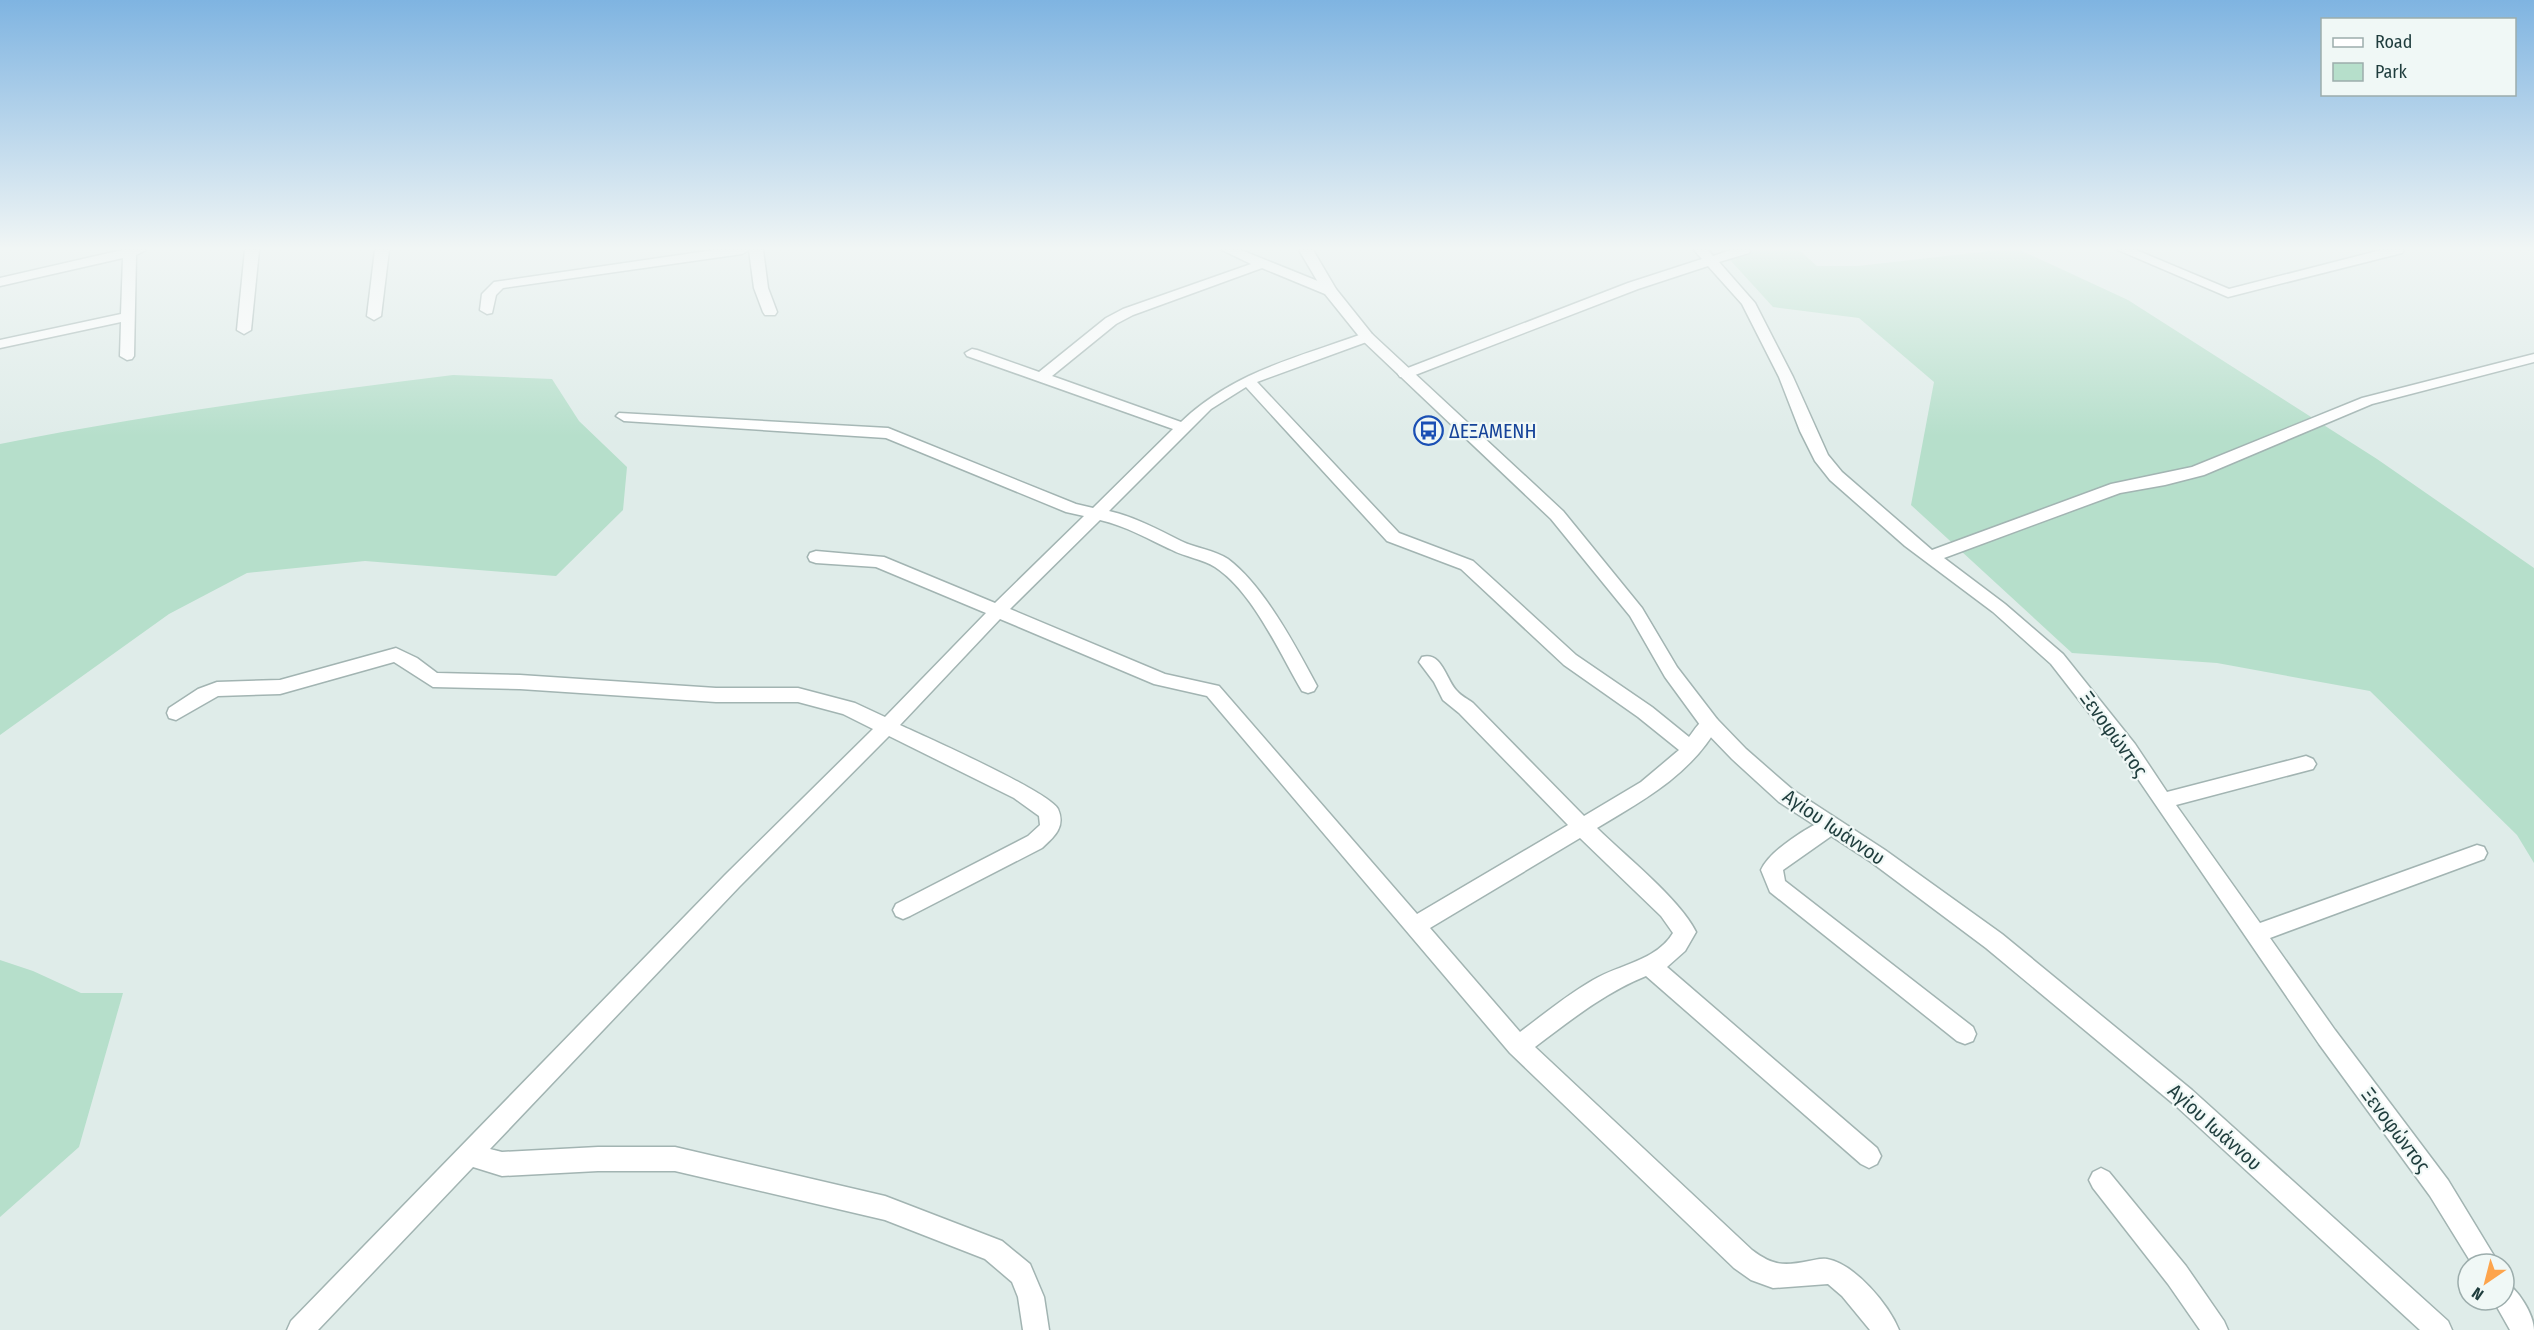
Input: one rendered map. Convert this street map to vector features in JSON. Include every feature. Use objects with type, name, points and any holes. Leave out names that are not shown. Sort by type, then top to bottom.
[{"type":"street","points":[[127,312],[127,356]]},
{"type":"street","points":[[243,330],[245,312]]},
{"type":"street","points":[[1041,378],[1111,321],[1128,312]]},
{"type":"street","name":"Αγίου Ιωάννου","points":[[1347,312],[1367,337],[1405,374],[1557,514],[1636,612],[1671,672],[1710,724],[1786,796],[1878,856],[1994,941],[2175,1090],[2439,1330]]},
{"type":"street","points":[[1405,374],[1565,312]]},
{"type":"street","name":"Ξενοφώντος","points":[[1753,312],[1786,377],[1797,408],[1821,457],[1836,476],[1863,502],[1911,542],[1999,608],[2057,659],[2128,748],[2376,1106],[2439,1188],[2479,1252]]},
{"type":"street","points":[[0,344],[127,317]]},
{"type":"street","points":[[300,1330],[732,881],[887,727],[997,612],[1206,406],[1247,380],[1367,337]]},
{"type":"street","points":[[972,353],[1184,429]]},
{"type":"street","points":[[1932,556],[2117,488],[2198,471],[2367,401],[2534,358]]},
{"type":"street","points":[[1247,380],[1393,537],[1405,543],[1452,557],[1467,565],[1570,660],[1645,712],[1692,750]]},
{"type":"street","points":[[624,416],[888,433],[1072,508],[1124,520],[1181,548],[1220,562],[1241,581],[1261,607],[1308,686]]},
{"type":"street","points":[[816,557],[878,561],[1160,679],[1178,685],[1200,686],[1214,691],[1518,1046],[1743,1259],[1763,1274],[1777,1278],[1827,1271],[1850,1286],[1886,1330]]},
{"type":"street","points":[[176,714],[204,694],[217,689],[280,687],[396,656],[411,663],[433,680],[520,682],[716,696],[798,695],[848,708],[1021,792],[1049,812],[1050,828],[1035,842],[903,910]]},
{"type":"street","points":[[1428,662],[1441,678],[1449,695],[1466,708],[1583,828],[1668,910],[1685,932],[1679,946],[1652,967],[1628,971],[1601,986],[1518,1046]]},
{"type":"street","points":[[1415,926],[1648,788],[1670,772],[1692,750],[1710,724]]},
{"type":"street","points":[[2163,801],[2306,764]]},
{"type":"street","points":[[1830,826],[1796,850],[1778,859],[1771,870],[1777,886],[1965,1034]]},
{"type":"street","points":[[2256,934],[2477,853]]},
{"type":"street","points":[[1652,967],[1869,1156]]},
{"type":"street","points":[[470,1155],[501,1164],[598,1159],[675,1159],[885,1208],[993,1250],[1021,1273],[1031,1297],[1036,1330]]},
{"type":"street","points":[[2101,1180],[2177,1275],[2215,1330]]},
{"type":"street","points":[[2514,1312],[2525,1330]]},
{"type":"green space","points":[[1813,312],[2147,312],[2377,459],[2534,568],[2534,863],[2517,835],[2370,691],[2217,663],[2072,653],[1911,505],[1934,382],[1859,318]]},
{"type":"green space","points":[[453,375],[552,379],[579,421],[627,467],[623,510],[556,576],[365,561],[247,573],[169,614],[0,735],[0,444],[226,405]]},
{"type":"green space","points":[[0,960],[33,971],[81,993],[123,993],[79,1147],[0,1217]]},
{"type":"place","name":"ΔΕΞΑΜΕΝΗ","points":[[1428,431]]}]
